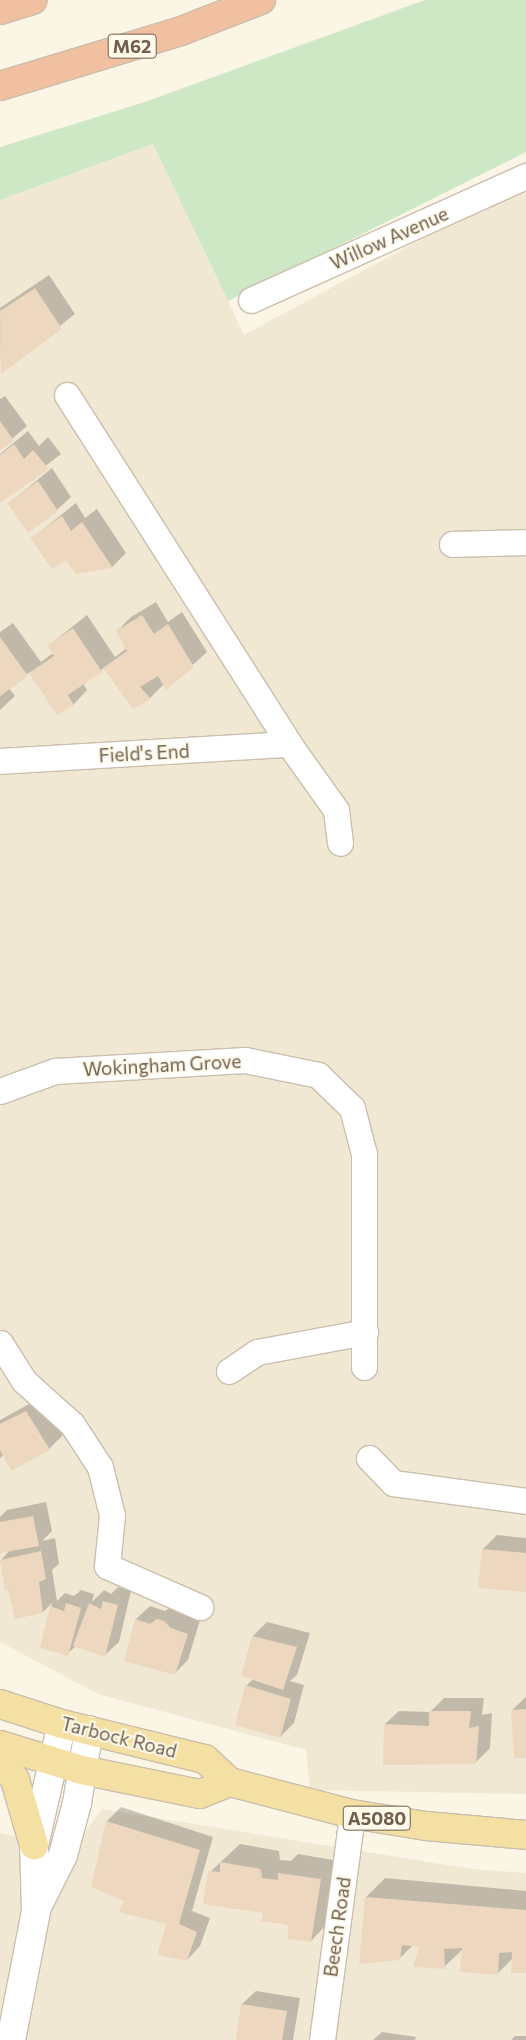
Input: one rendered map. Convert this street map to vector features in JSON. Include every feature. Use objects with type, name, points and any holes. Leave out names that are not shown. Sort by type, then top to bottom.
[{"type":"highway","points":[[0,10],[33,0]]},
{"type":"highway","name":"M62","points":[[0,86],[181,31],[261,0]]},
{"type":"main road","name":"Tarbock Road","points":[[4,1703],[62,1724],[205,1759],[230,1782],[352,1814],[426,1826],[526,1835]]},
{"type":"main road","name":"Tarbock Road","points":[[0,1745],[82,1770],[200,1794],[230,1782]]},
{"type":"main road","points":[[0,1759],[15,1780],[34,1846]]},
{"type":"street","name":"Willow Avenue","points":[[251,300],[526,176]]},
{"type":"street","points":[[67,395],[289,744],[336,810],[340,843]]},
{"type":"street","points":[[452,544],[526,542]]},
{"type":"street","name":"Field's End","points":[[0,761],[289,744]]},
{"type":"street","name":"Wokingham Grove","points":[[0,1090],[55,1071],[245,1060],[318,1075],[352,1108],[364,1154],[366,1332],[364,1367]]},
{"type":"street","points":[[229,1371],[257,1352],[366,1332]]},
{"type":"street","points":[[0,1343],[24,1381],[72,1424],[100,1467],[112,1515],[107,1566],[200,1607]]},
{"type":"street","points":[[369,1458],[392,1483],[526,1501]]},
{"type":"street","points":[[36,1911],[34,1846],[55,1762],[62,1724]]},
{"type":"street","points":[[8,2030],[36,1911],[63,1855],[89,1730]]},
{"type":"street","name":"Beech Road","points":[[322,2040],[352,1814]]},
{"type":"shaded area","points":[[153,144],[244,335],[526,183],[526,1794],[310,1790],[306,1750],[98,1694],[0,1642],[0,200]]},
{"type":"shaded area","points":[[102,1809],[472,1869],[526,1873],[526,2040],[0,2040],[0,1833],[73,1849]]},
{"type":"green space","points":[[425,0],[526,0],[526,152],[228,301],[153,144],[0,200],[0,147],[145,102]]},
{"type":"building","points":[[35,288],[62,329],[1,374],[0,311]]},
{"type":"building","points":[[0,421],[14,441],[0,450]]},
{"type":"building","points":[[14,444],[24,459],[33,450],[49,469],[0,503],[0,455]]},
{"type":"building","points":[[38,481],[58,511],[28,533],[7,503]]},
{"type":"building","points":[[62,516],[71,531],[82,522],[113,568],[76,574],[66,561],[52,569],[30,538]]},
{"type":"building","points":[[142,615],[154,634],[168,624],[194,667],[166,690],[158,676],[140,687],[151,699],[133,709],[103,668],[127,651],[116,631]]},
{"type":"building","points":[[73,628],[102,672],[68,695],[74,705],[57,715],[29,673],[54,656],[47,646]]},
{"type":"building","points":[[0,637],[28,676],[0,696]]},
{"type":"building","points":[[26,1411],[50,1450],[11,1471],[0,1450],[0,1424]]},
{"type":"building","points":[[33,1516],[39,1546],[0,1553],[0,1522]]},
{"type":"building","points":[[482,1549],[526,1553],[526,1592],[478,1588]]},
{"type":"building","points":[[41,1551],[46,1579],[39,1582],[43,1613],[15,1619],[8,1589],[5,1591],[0,1560]]},
{"type":"building","points":[[103,1601],[118,1605],[105,1657],[73,1646],[89,1603],[101,1609]]},
{"type":"building","points":[[66,1603],[81,1608],[68,1656],[40,1648],[50,1606],[64,1611]]},
{"type":"building","points":[[135,1619],[150,1624],[157,1619],[164,1621],[171,1628],[188,1634],[175,1675],[124,1661]]},
{"type":"building","points":[[252,1636],[297,1647],[283,1690],[241,1676]]},
{"type":"building","points":[[245,1685],[291,1699],[280,1738],[235,1725]]},
{"type":"building","points":[[526,1709],[526,1758],[514,1758],[511,1710]]},
{"type":"building","points":[[429,1711],[471,1711],[469,1728],[479,1726],[476,1764],[383,1765],[384,1724],[429,1726]]},
{"type":"building","points":[[106,1821],[200,1850],[179,1924],[197,1932],[187,1961],[157,1955],[166,1924],[119,1912],[124,1901],[91,1887]]},
{"type":"building","points":[[220,1862],[261,1869],[262,1878],[278,1880],[278,1873],[321,1879],[311,1942],[288,1939],[288,1925],[261,1921],[263,1913],[203,1904],[208,1871],[220,1872]]},
{"type":"building","points":[[365,1897],[526,1910],[526,1973],[511,1973],[512,1952],[499,1953],[498,1975],[460,1972],[462,1948],[444,1949],[445,1969],[413,1967],[419,1947],[402,1945],[400,1960],[359,1964]]},
{"type":"building","points":[[241,2004],[287,2011],[282,2040],[236,2040]]}]
